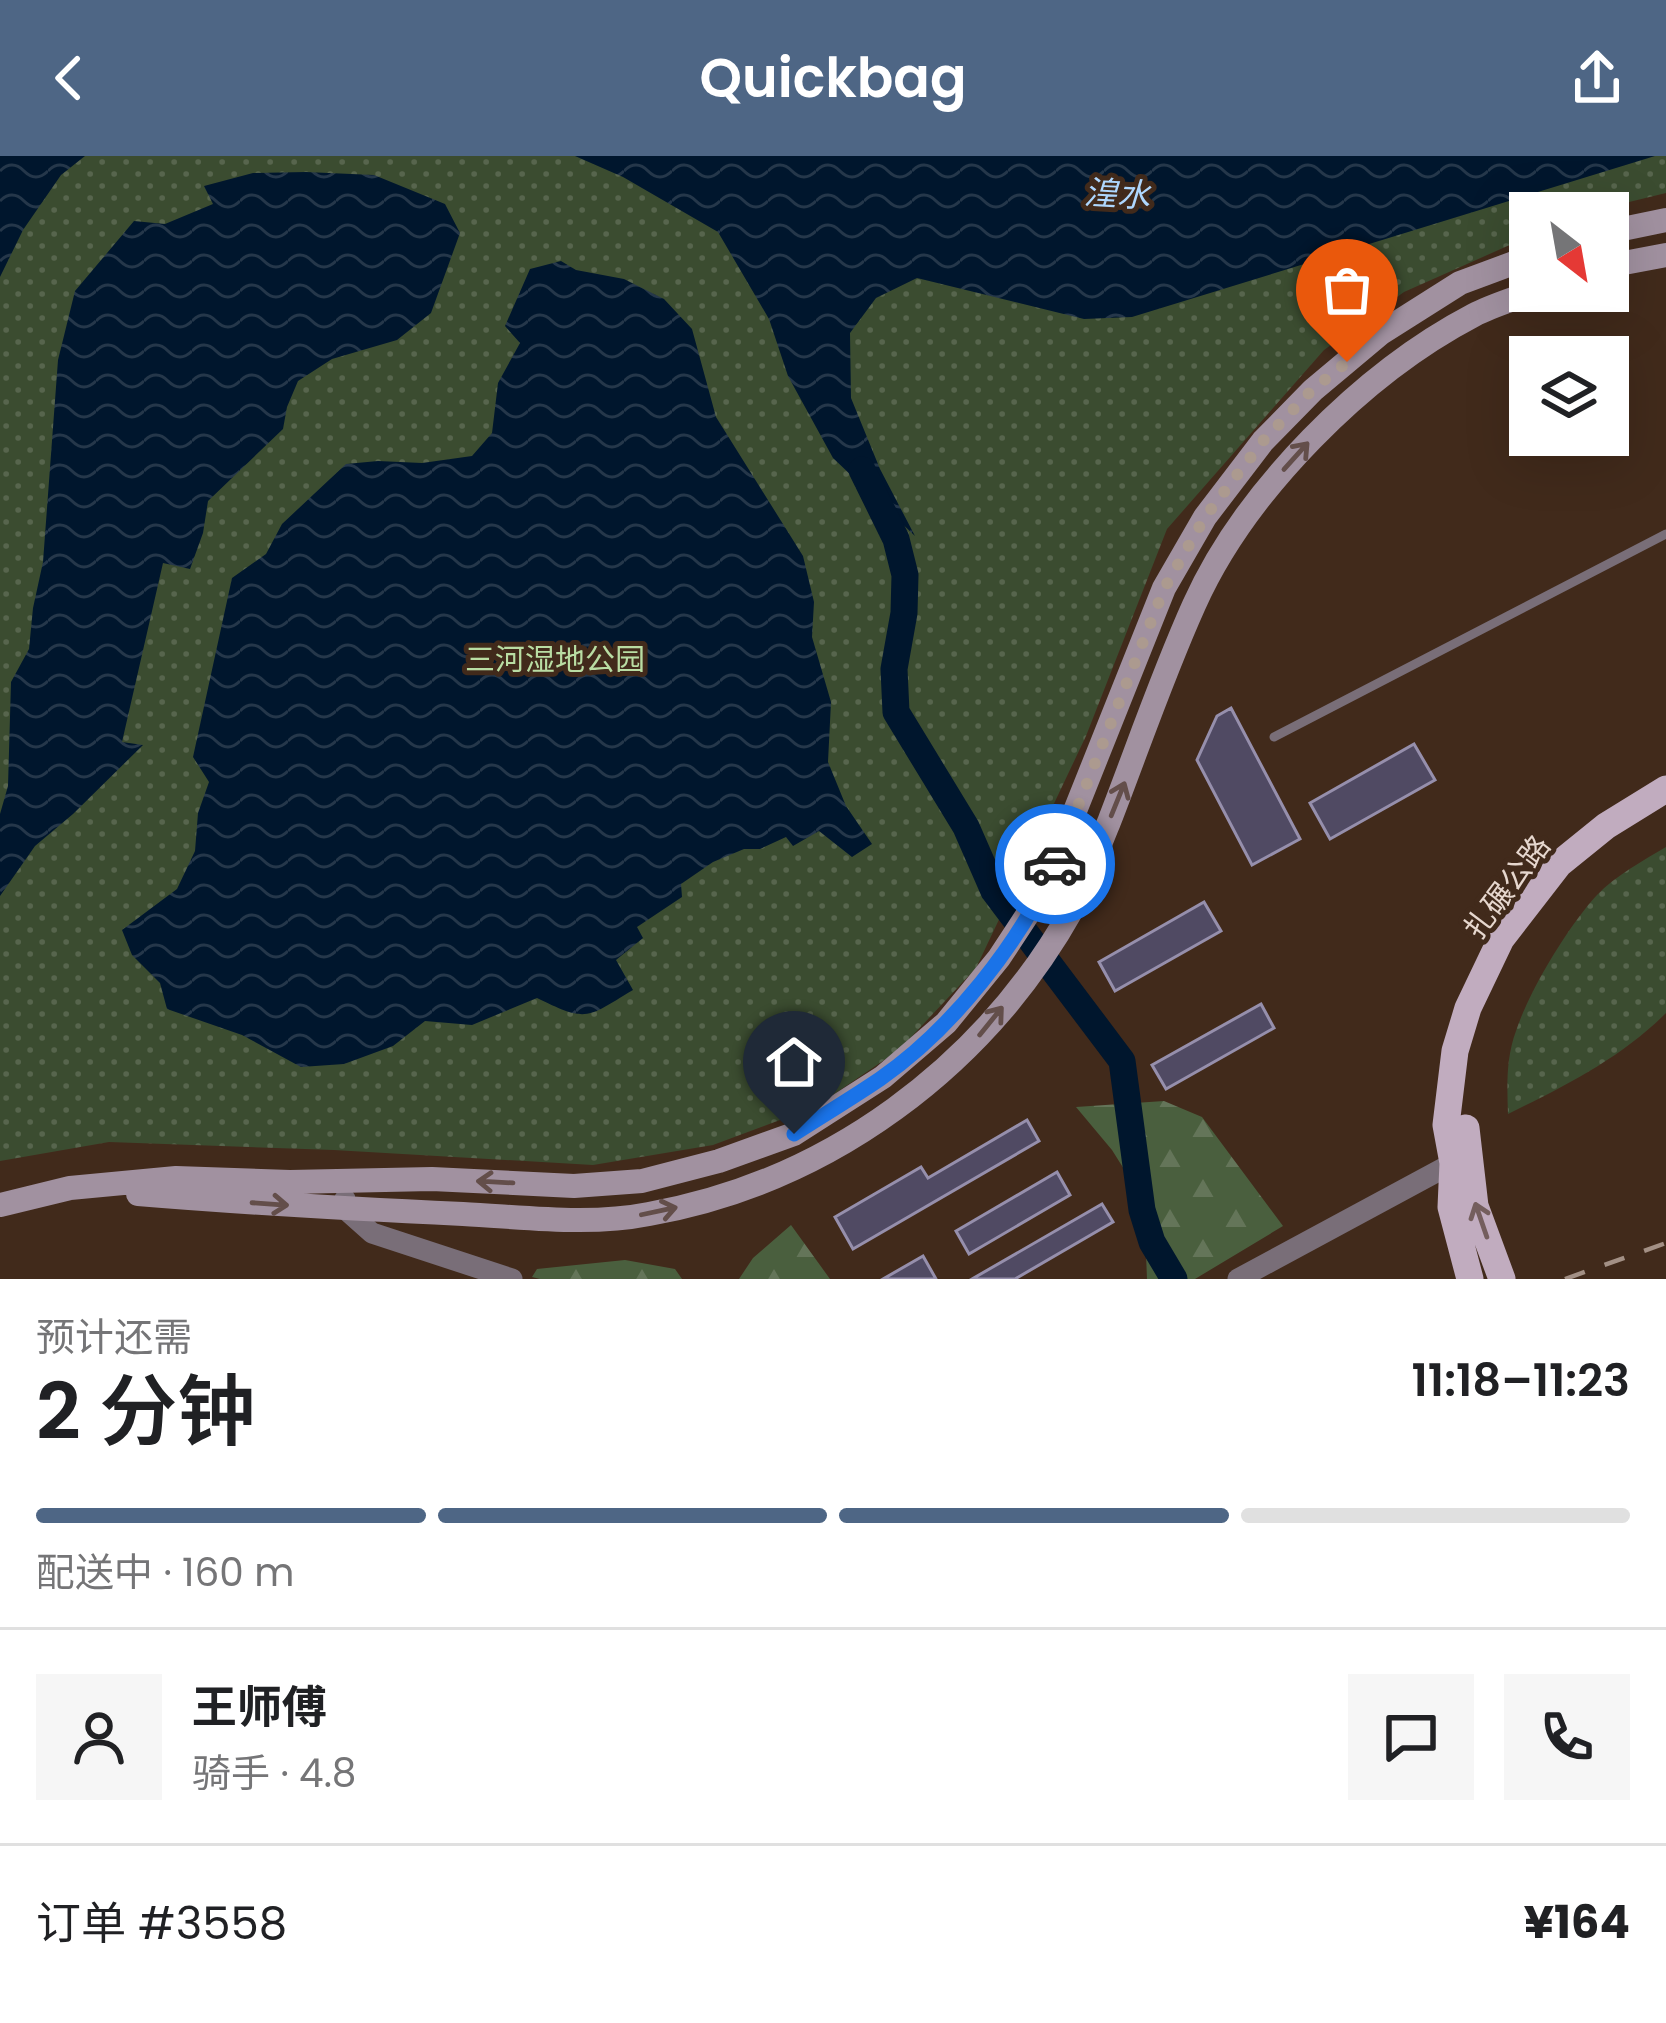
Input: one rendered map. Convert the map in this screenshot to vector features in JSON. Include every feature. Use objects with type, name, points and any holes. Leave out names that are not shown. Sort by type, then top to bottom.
[{"type":"main road","points":[[1629,228],[1666,220]]},
{"type":"main road","points":[[1629,262],[1666,255]]},
{"type":"main road","points":[[0,1205],[70,1188],[176,1178],[432,1179],[574,1186],[642,1181],[719,1161],[794,1134],[884,1077],[946,1023],[999,958],[1043,891],[1164,589],[1205,517],[1263,441],[1312,390],[1382,333],[1460,284],[1509,264]]},
{"type":"main road","points":[[70,1188],[574,1220],[647,1215],[729,1193],[808,1164],[903,1104],[971,1047],[1026,978],[1073,907],[1195,603],[1233,536],[1289,463],[1335,415],[1401,360],[1475,314],[1509,301]]},
{"type":"main road","name":"扎碾公路","points":[[1502,1279],[1446,1125],[1455,1051],[1468,1007],[1502,939],[1559,864],[1606,826],[1666,789]]},
{"type":"main road","name":"扎碾公路","points":[[1470,1279],[1451,1207],[1462,1161],[1473,1055],[1486,1014],[1517,948],[1572,877],[1616,841],[1666,811]]},
{"type":"street","points":[[1238,1279],[1462,1161]]},
{"type":"street","points":[[346,1180],[345,1209],[372,1234],[512,1279]]},
{"type":"lane","points":[[1274,736],[1666,534]]},
{"type":"green space","name":"三河湿地公园","points":[[0,156],[1666,156],[1666,193],[1629,202],[1629,192],[1509,192],[1509,245],[1404,292],[1324,350],[1167,529],[1086,736],[976,968],[899,1050],[815,1107],[713,1145],[593,1165],[109,1142],[0,1161]]},
{"type":"green space","points":[[1666,847],[1666,1013],[1611,1057],[1508,1114],[1513,1041],[1551,959],[1597,895]]},
{"type":"green space","points":[[1164,1101],[1202,1117],[1283,1226],[1195,1279],[1147,1279],[1144,1201],[1112,1150],[1076,1107]]},
{"type":"green space","points":[[791,1225],[830,1279],[739,1279],[753,1258]]},
{"type":"green space","points":[[625,1260],[675,1269],[682,1279],[532,1277],[537,1269]]},
{"type":"water","points":[[0,156],[85,156],[61,175],[23,230],[0,277]]},
{"type":"water","name":"湟水","points":[[575,156],[1655,156],[1538,192],[1509,192],[1509,201],[1132,317],[1084,319],[917,278],[876,298],[850,333],[851,398],[915,536],[833,458],[788,376],[769,319],[718,232],[623,177]]},
{"type":"water","points":[[253,173],[374,175],[445,204],[460,233],[431,313],[397,340],[332,359],[298,381],[283,429],[208,501],[190,569],[163,563],[122,742],[143,745],[35,846],[0,896],[0,814],[8,786],[11,682],[29,649],[43,562],[58,360],[75,291],[134,221],[165,224],[213,204],[204,186]]},
{"type":"water","points":[[561,261],[576,270],[624,279],[664,299],[692,329],[716,417],[803,556],[814,602],[812,637],[831,702],[828,762],[846,806],[872,844],[852,857],[819,831],[793,846],[786,837],[713,862],[681,884],[682,897],[637,927],[643,938],[616,960],[633,990],[595,1011],[577,1014],[537,998],[472,1025],[425,1021],[393,1046],[344,1064],[301,1067],[242,1035],[167,1009],[160,983],[132,955],[122,930],[177,889],[195,851],[198,813],[209,782],[193,757],[232,578],[266,554],[282,524],[346,464],[422,463],[472,456],[492,433],[498,383],[520,343],[505,326],[530,269]]},
{"type":"building","points":[[1231,708],[1300,839],[1252,865],[1197,760],[1217,716]]},
{"type":"building","points":[[1414,744],[1435,780],[1330,839],[1310,803]]},
{"type":"building","points":[[1204,902],[1221,931],[1115,991],[1099,962]]},
{"type":"building","points":[[1261,1004],[1274,1028],[1166,1089],[1152,1065]]},
{"type":"building","points":[[1027,1120],[1039,1141],[853,1249],[835,1217],[921,1167],[928,1178]]},
{"type":"building","points":[[1057,1172],[1070,1195],[969,1254],[956,1231]]},
{"type":"building","points":[[1102,1204],[1113,1222],[1015,1279],[972,1279]]},
{"type":"building","points":[[923,1256],[936,1279],[883,1279]]},
{"type":"waterway","points":[[862,470],[896,539],[905,575],[894,669],[896,712],[966,827],[994,891],[1122,1061],[1142,1210],[1152,1242],[1174,1279]]},
{"type":"railway","points":[[1565,1279],[1666,1243]]},
{"type":"way so far","points":[[1055,864],[1164,589],[1205,517],[1263,441],[1347,362]]},
{"type":"route","points":[[794,1134],[884,1077],[946,1023],[999,958],[1055,864]]}]
